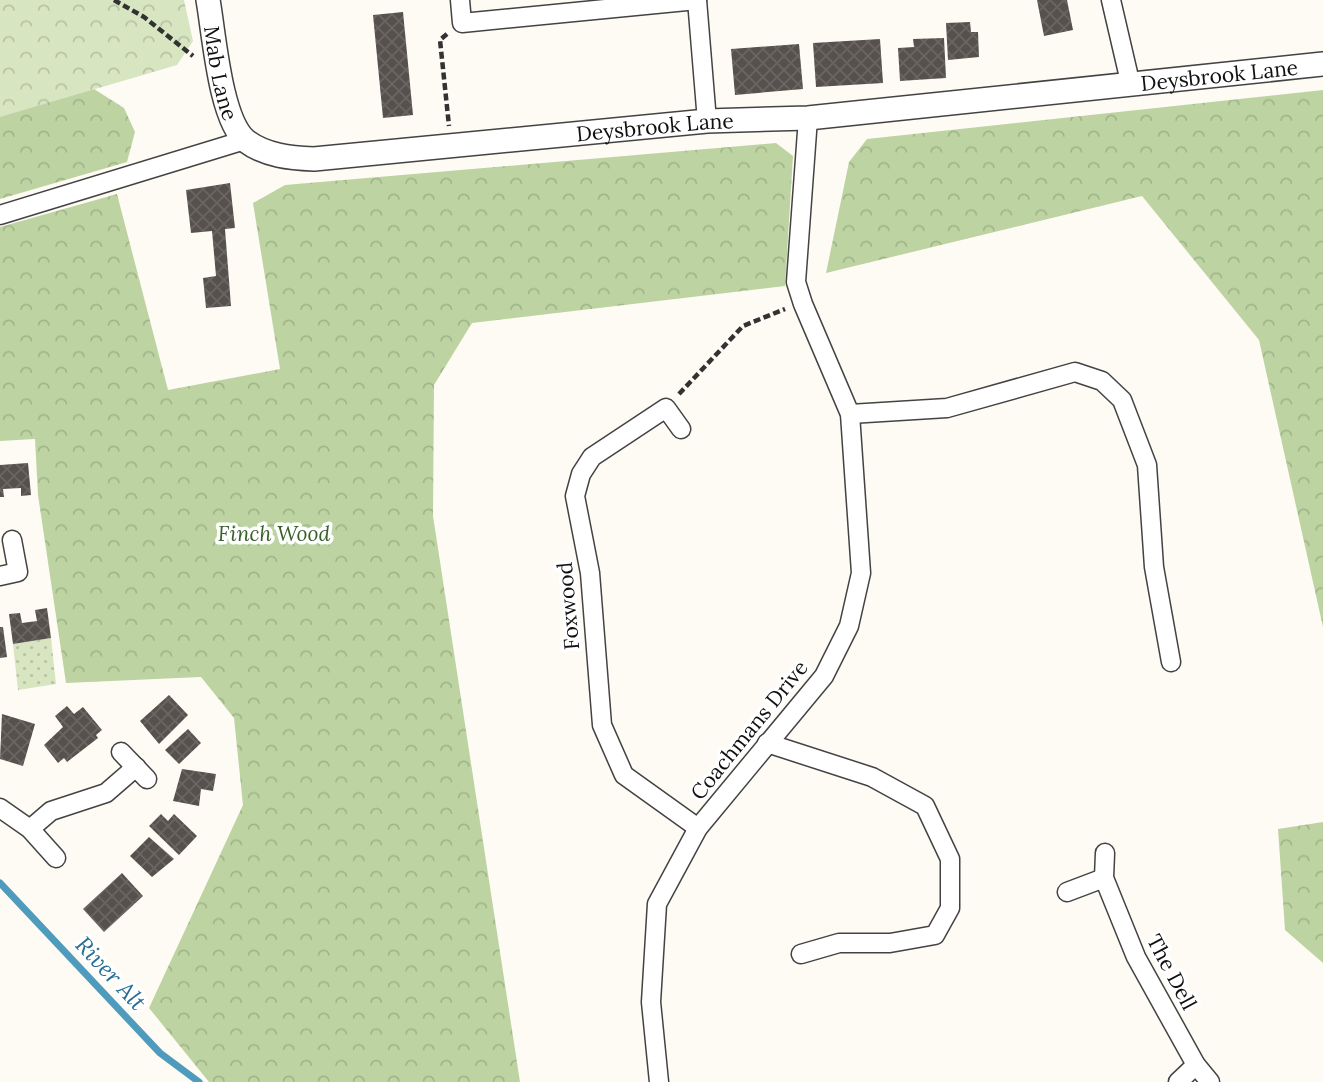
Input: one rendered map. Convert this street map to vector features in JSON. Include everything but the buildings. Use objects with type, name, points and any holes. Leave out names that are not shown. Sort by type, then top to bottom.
[{"type":"street","name":"Mab Lane","points":[[208,0],[221,74],[233,119],[245,140]]},
{"type":"street","points":[[460,0],[462,23],[697,0],[707,121]]},
{"type":"street","points":[[1111,0],[1131,86]]},
{"type":"street","name":"Deysbrook Lane","points":[[245,140],[280,156],[314,159],[707,121],[808,118],[1323,64]]},
{"type":"street","name":"Coachmans Drive","points":[[659,1082],[651,1002],[657,904],[698,828],[824,676],[849,626],[861,573],[850,414],[796,282],[808,118]]},
{"type":"street","points":[[0,215],[245,140]]},
{"type":"street","points":[[850,414],[947,408],[1075,372],[1102,381],[1122,400],[1147,465],[1154,567],[1171,662]]},
{"type":"street","points":[[666,408],[681,429]]},
{"type":"street","name":"Foxwood","points":[[666,408],[592,457],[581,474],[575,496],[590,573],[602,725],[624,775],[698,828]]},
{"type":"street","points":[[0,576],[18,572],[12,540]]},
{"type":"street","points":[[766,743],[872,777],[925,806],[950,859],[950,908],[935,935],[890,943],[839,943],[801,954]]},
{"type":"street","points":[[30,829],[51,811],[106,793],[142,773],[121,752]]},
{"type":"street","points":[[0,807],[30,829],[56,858]]},
{"type":"street","name":"The Dell","points":[[1105,853],[1104,878],[1136,957],[1196,1065],[1210,1082]]},
{"type":"street","points":[[1067,892],[1104,878]]},
{"type":"street","points":[[1178,1082],[1196,1065]]},
{"type":"path","points":[[114,0],[144,17],[178,47],[221,74]]},
{"type":"path","points":[[451,145],[440,40],[462,23]]},
{"type":"path","points":[[666,408],[743,326],[803,304]]},
{"type":"green space","points":[[0,0],[94,89],[124,108],[135,132],[127,162],[0,199]]},
{"type":"green space","points":[[0,0],[184,0],[193,41],[177,65],[0,117]]},
{"type":"green space","points":[[1323,90],[1323,627],[1259,340],[1142,196],[826,273],[849,162],[867,139]]},
{"type":"green space","name":"Finch Wood","points":[[776,143],[793,156],[785,286],[472,323],[434,385],[433,516],[520,1082],[209,1082],[149,1008],[243,805],[234,718],[201,677],[66,683],[38,495],[35,439],[0,441],[0,227],[117,194],[168,390],[280,369],[253,203],[285,185]]},
{"type":"green space","points":[[51,638],[56,684],[18,690],[13,644]]},
{"type":"green space","points":[[1323,822],[1323,963],[1285,930],[1278,829]]},
{"type":"waterway","name":"River Alt","points":[[0,883],[160,1053],[199,1082]]}]
